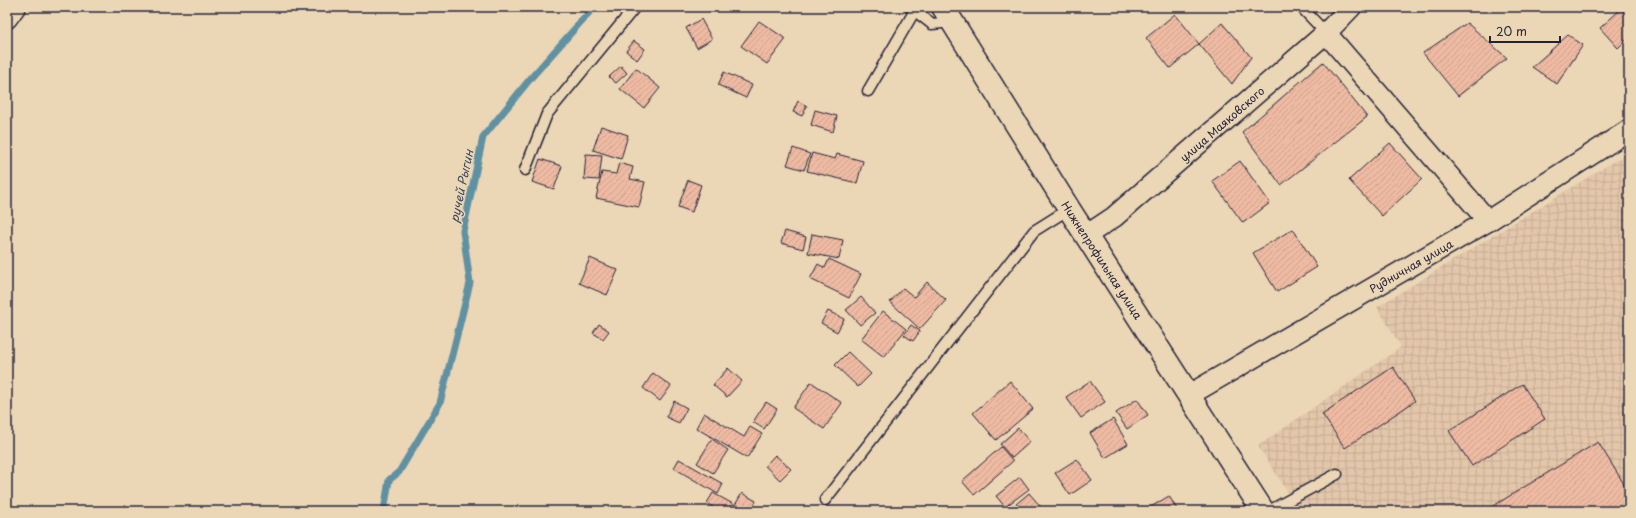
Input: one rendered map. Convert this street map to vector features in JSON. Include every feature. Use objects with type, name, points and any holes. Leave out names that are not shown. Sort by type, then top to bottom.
[{"type":"street","points":[[7,18],[15,7]]},
{"type":"street","name":"улица Маяковского","points":[[1088,235],[1114,217],[1326,33],[1351,7]]},
{"type":"street","name":"Нижнепрофильная улица","points":[[947,14],[1069,209],[1088,235],[1263,511]]},
{"type":"street","points":[[1326,33],[1488,221]]},
{"type":"street","name":"Рудничная улица","points":[[1189,395],[1488,221],[1629,130]]},
{"type":"lane","points":[[525,170],[548,114],[635,7]]},
{"type":"lane","points":[[1301,7],[1326,33]]},
{"type":"lane","points":[[868,92],[912,9],[932,24],[947,14]]},
{"type":"lane","points":[[825,500],[1034,231],[1069,209]]},
{"type":"lane","points":[[1269,511],[1337,474]]},
{"type":"shaded area","points":[[1629,152],[1629,511],[1300,511],[1258,446],[1401,347],[1377,307]]},
{"type":"building","points":[[1621,9],[1629,17],[1629,37],[1618,48],[1600,28]]},
{"type":"building","points":[[1175,14],[1199,44],[1170,68],[1146,38]]},
{"type":"building","points":[[701,19],[712,39],[697,48],[686,28]]},
{"type":"building","points":[[759,21],[786,39],[767,64],[741,46]]},
{"type":"building","points":[[1222,23],[1251,57],[1232,84],[1199,44]]},
{"type":"building","points":[[1467,23],[1507,58],[1458,96],[1423,53]]},
{"type":"building","points":[[1568,35],[1583,45],[1557,84],[1532,67]]},
{"type":"building","points":[[634,41],[645,49],[637,60],[626,51]]},
{"type":"building","points":[[1323,62],[1367,117],[1281,185],[1242,132]]},
{"type":"building","points":[[621,66],[627,73],[616,83],[609,77]]},
{"type":"building","points":[[636,68],[660,88],[644,108],[620,89]]},
{"type":"building","points":[[724,72],[752,85],[746,98],[718,85]]},
{"type":"building","points":[[798,101],[807,106],[802,116],[793,112]]},
{"type":"building","points":[[815,110],[837,116],[833,132],[811,125]]},
{"type":"building","points":[[601,126],[628,135],[621,159],[593,150]]},
{"type":"building","points":[[1390,143],[1422,179],[1382,216],[1349,180]]},
{"type":"building","points":[[793,148],[810,154],[804,170],[787,165]]},
{"type":"building","points":[[812,153],[835,159],[837,154],[863,161],[857,183],[807,171]]},
{"type":"building","points":[[586,154],[602,155],[599,180],[584,179]]},
{"type":"building","points":[[540,159],[562,166],[554,189],[532,182]]},
{"type":"building","points":[[1240,161],[1270,203],[1243,223],[1212,181]]},
{"type":"building","points":[[619,163],[633,167],[630,179],[645,182],[639,207],[596,198],[602,172],[616,174]]},
{"type":"building","points":[[688,180],[701,185],[692,212],[678,207]]},
{"type":"building","points":[[1293,229],[1317,267],[1277,292],[1253,253]]},
{"type":"building","points":[[785,231],[806,237],[803,249],[781,243]]},
{"type":"building","points":[[812,234],[843,240],[839,259],[808,253]]},
{"type":"building","points":[[590,258],[618,270],[607,295],[579,283]]},
{"type":"building","points":[[829,259],[861,274],[849,298],[810,279],[818,264],[825,268]]},
{"type":"building","points":[[927,282],[946,300],[920,329],[890,302],[903,288],[914,297]]},
{"type":"building","points":[[861,297],[875,313],[860,325],[846,310]]},
{"type":"building","points":[[828,311],[844,319],[837,332],[821,323]]},
{"type":"building","points":[[883,311],[906,329],[884,357],[861,339]]},
{"type":"building","points":[[599,324],[609,331],[603,339],[593,333]]},
{"type":"building","points":[[911,325],[920,331],[913,341],[904,335]]},
{"type":"building","points":[[848,352],[871,374],[858,387],[835,365]]},
{"type":"building","points":[[1393,367],[1415,401],[1345,448],[1322,414]]},
{"type":"building","points":[[728,368],[742,381],[727,397],[713,385]]},
{"type":"building","points":[[653,373],[671,386],[660,401],[643,388]]},
{"type":"building","points":[[1010,381],[1033,409],[996,440],[973,413]]},
{"type":"building","points":[[1090,381],[1105,402],[1081,418],[1066,397]]},
{"type":"building","points":[[811,382],[842,403],[824,429],[793,408]]},
{"type":"building","points":[[1522,384],[1545,419],[1472,466],[1449,431]]},
{"type":"building","points":[[1137,399],[1148,415],[1127,429],[1116,413]]},
{"type":"building","points":[[674,401],[687,408],[679,423],[666,417]]},
{"type":"building","points":[[766,402],[777,409],[764,429],[753,422]]},
{"type":"building","points":[[704,413],[744,437],[750,427],[762,434],[747,458],[696,428]]},
{"type":"building","points":[[1113,419],[1128,444],[1105,458],[1090,433]]},
{"type":"building","points":[[1018,428],[1030,442],[1012,458],[1000,444]]},
{"type":"building","points":[[712,439],[728,450],[713,473],[697,463]]},
{"type":"building","points":[[1598,442],[1629,492],[1629,511],[1485,511]]},
{"type":"building","points":[[1001,447],[1013,461],[974,495],[962,481]]},
{"type":"building","points":[[775,455],[791,469],[780,480],[765,466]]},
{"type":"building","points":[[679,459],[723,484],[718,494],[674,468]]},
{"type":"building","points":[[1077,459],[1092,480],[1070,495],[1055,473]]},
{"type":"building","points":[[1020,477],[1029,489],[1005,507],[996,496]]},
{"type":"building","points":[[713,493],[735,505],[742,493],[756,501],[751,511],[718,511],[707,503]]},
{"type":"building","points":[[1029,493],[1041,507],[1036,511],[1008,511]]},
{"type":"building","points":[[1169,496],[1178,511],[1151,511],[1149,508]]},
{"type":"waterway","name":"ручей Рыгин","points":[[384,511],[389,480],[399,472],[440,403],[470,283],[463,231],[483,137],[530,79],[594,7]]}]
